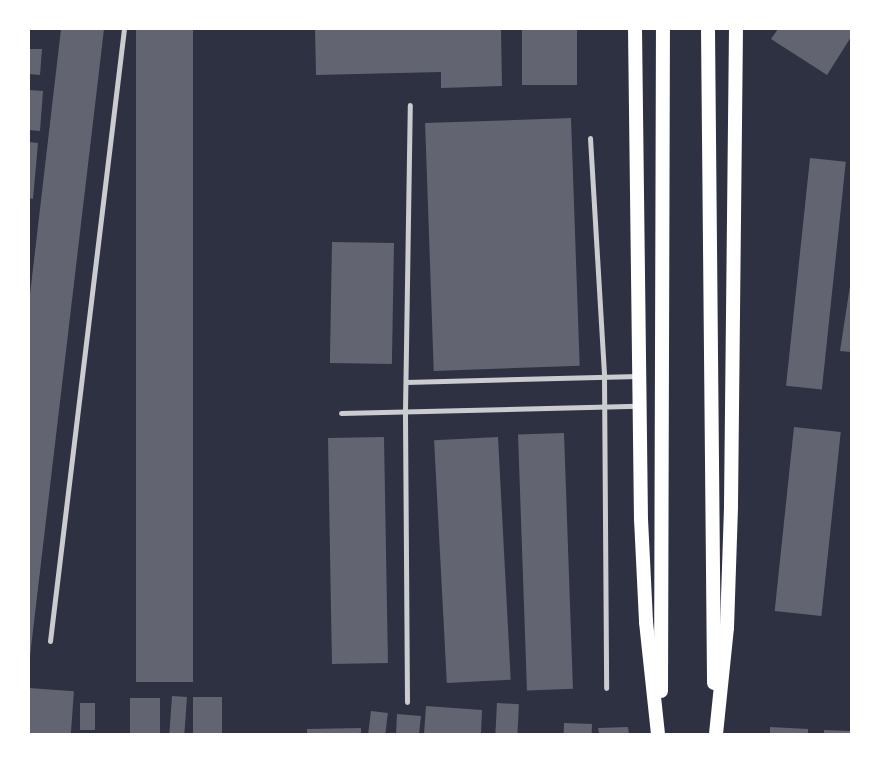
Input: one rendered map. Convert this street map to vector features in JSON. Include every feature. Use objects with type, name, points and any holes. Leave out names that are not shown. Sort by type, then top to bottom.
[{"type":"highway","points":[[635,29],[639,406],[646,622],[660,734]]},
{"type":"highway","points":[[660,734],[663,29]]},
{"type":"highway","points":[[708,29],[715,734]]},
{"type":"highway","points":[[715,734],[727,628],[731,505],[736,29]]},
{"type":"street","points":[[50,641],[124,29]]},
{"type":"street","points":[[407,702],[405,411],[410,105]]},
{"type":"street","points":[[590,138],[604,377],[606,688]]},
{"type":"street","points":[[406,382],[639,376]]},
{"type":"street","points":[[341,413],[639,406]]},
{"type":"building","points":[[61,29],[104,29],[30,656],[29,303]]},
{"type":"building","points":[[136,29],[193,29],[193,682],[136,682]]},
{"type":"building","points":[[315,29],[501,29],[502,86],[441,88],[441,72],[316,75]]},
{"type":"building","points":[[522,29],[577,29],[577,85],[522,85]]},
{"type":"building","points":[[778,29],[851,29],[851,37],[827,75],[771,39]]},
{"type":"building","points":[[29,49],[42,49],[40,75],[29,74]]},
{"type":"building","points":[[29,90],[43,91],[40,131],[29,130]]},
{"type":"building","points":[[571,118],[580,366],[434,371],[425,123]]},
{"type":"building","points":[[29,142],[38,143],[33,199],[29,198]]},
{"type":"building","points":[[810,158],[846,162],[822,390],[786,386]]},
{"type":"building","points":[[332,242],[394,243],[392,364],[330,363]]},
{"type":"building","points":[[851,286],[851,352],[840,351]]},
{"type":"building","points":[[794,427],[841,432],[821,616],[775,611]]},
{"type":"building","points":[[564,433],[573,689],[527,690],[518,435]]},
{"type":"building","points":[[384,437],[388,663],[332,664],[328,438]]},
{"type":"building","points":[[498,437],[511,680],[447,683],[434,440]]},
{"type":"building","points":[[29,688],[74,691],[71,734],[29,734]]},
{"type":"building","points":[[172,696],[187,697],[184,734],[169,734]]},
{"type":"building","points":[[193,697],[222,697],[222,734],[193,734]]},
{"type":"building","points":[[130,698],[160,698],[160,734],[130,734]]},
{"type":"building","points":[[80,703],[95,703],[95,730],[80,730]]},
{"type":"building","points":[[497,703],[519,704],[517,734],[495,734]]},
{"type":"building","points":[[426,706],[482,710],[481,734],[424,734]]},
{"type":"building","points":[[371,711],[388,713],[385,734],[368,734]]},
{"type":"building","points":[[397,714],[421,716],[419,734],[396,734]]},
{"type":"building","points":[[564,723],[592,724],[592,734],[564,734]]},
{"type":"building","points":[[628,727],[629,734],[599,734],[598,728]]},
{"type":"building","points":[[770,727],[808,729],[808,734],[770,734]]},
{"type":"building","points":[[361,728],[361,734],[307,734],[307,729]]},
{"type":"building","points":[[824,730],[851,731],[851,734],[824,734]]}]
